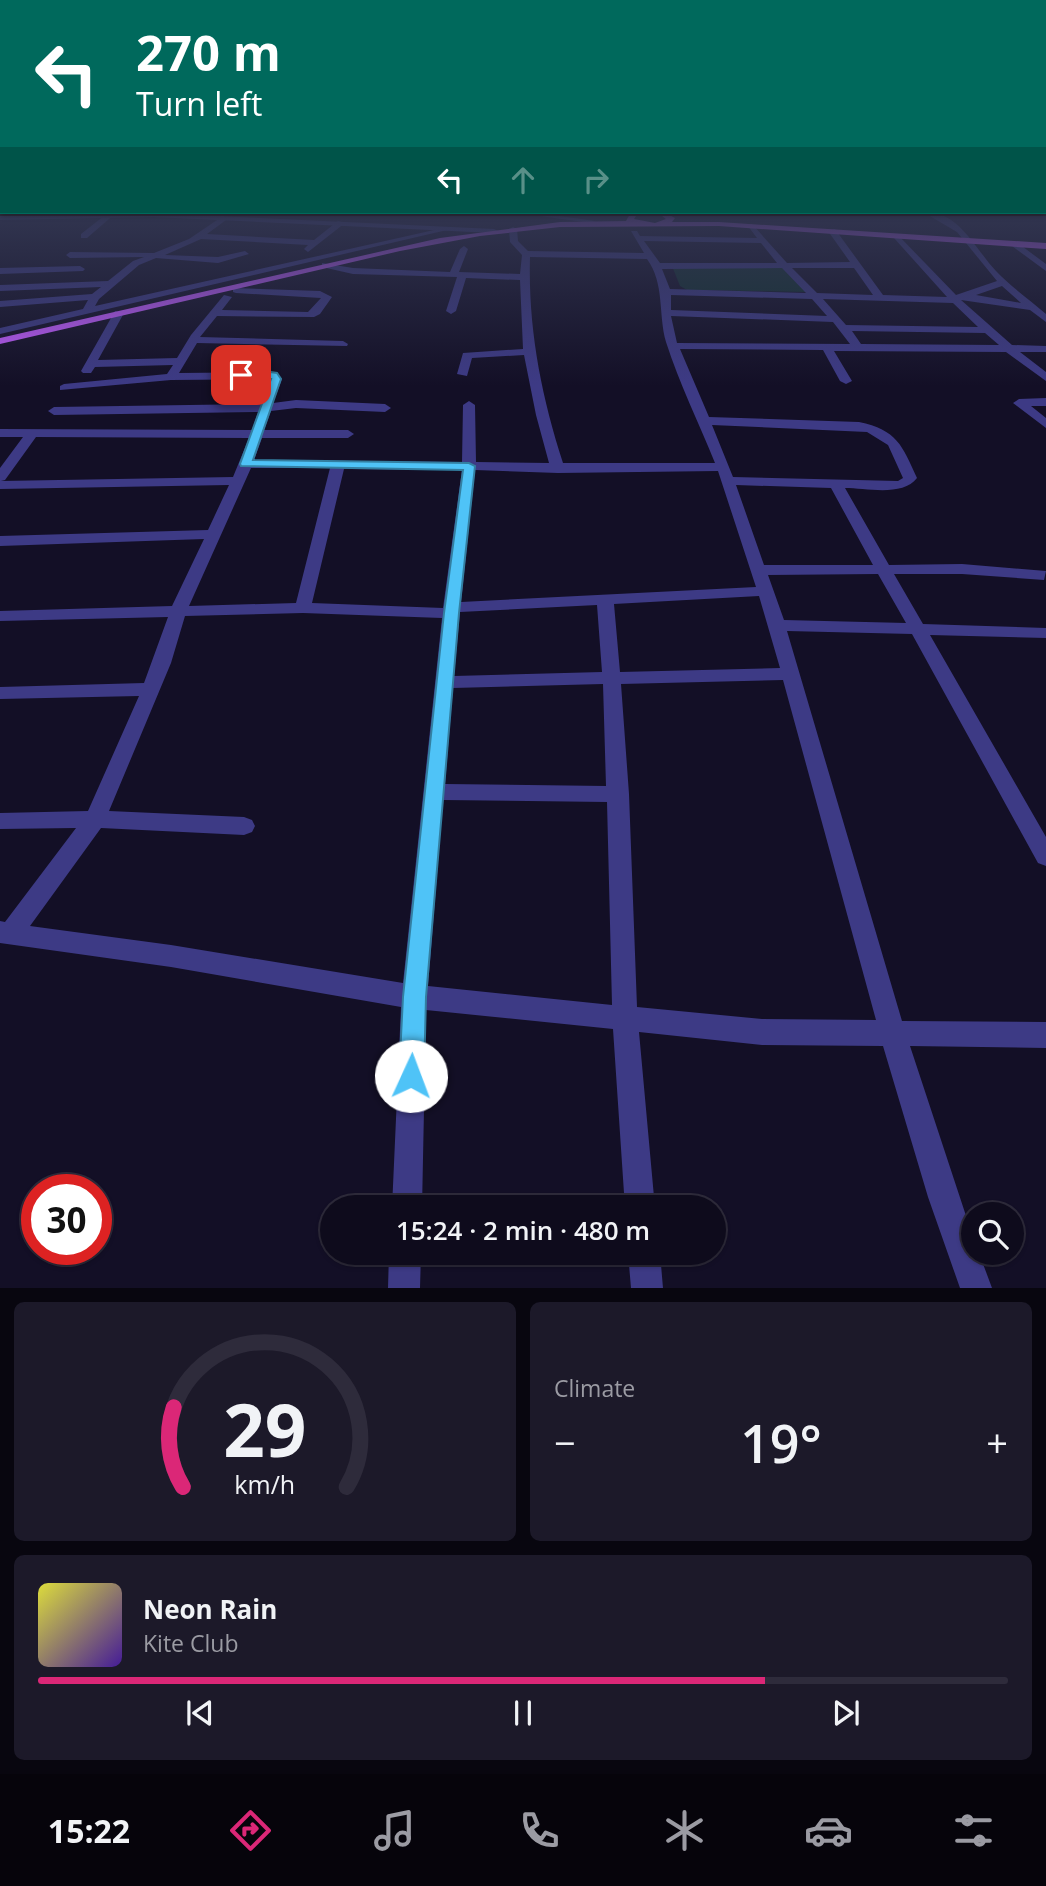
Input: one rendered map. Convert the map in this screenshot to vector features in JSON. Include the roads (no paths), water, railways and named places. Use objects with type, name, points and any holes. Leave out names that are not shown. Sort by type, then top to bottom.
[{"type":"main road","points":[[0,339],[119,313],[304,266]]},
{"type":"main road","points":[[0,339],[85,314],[198,295],[320,266]]},
{"type":"street","points":[[85,314],[95,298],[132,266]]},
{"type":"street","points":[[0,331],[85,314],[279,266]]},
{"type":"street","points":[[329,266],[345,271],[524,277]]},
{"type":"street","points":[[451,311],[460,266]]},
{"type":"street","points":[[525,266],[527,352],[537,404],[558,469]]},
{"type":"street","points":[[656,266],[666,292],[666,323],[673,346],[725,474],[778,625],[892,1031],[943,1197],[976,1287]]},
{"type":"street","points":[[786,266],[842,324],[858,347]]},
{"type":"street","points":[[857,266],[880,298]]},
{"type":"street","points":[[921,266],[952,300],[1007,349],[1046,378]]},
{"type":"street","points":[[989,266],[1003,282],[1046,319]]},
{"type":"street","points":[[0,271],[80,269]]},
{"type":"street","points":[[666,292],[952,300],[1003,282]]},
{"type":"street","points":[[170,377],[214,313],[246,283]]},
{"type":"street","points":[[0,288],[110,284]]},
{"type":"street","points":[[198,295],[320,294],[327,297],[316,312],[310,315],[214,313]]},
{"type":"street","points":[[965,296],[1032,307]]},
{"type":"street","points":[[0,304],[95,298]]},
{"type":"street","points":[[83,377],[119,313]]},
{"type":"street","points":[[666,313],[986,330]]},
{"type":"street","points":[[193,340],[344,344]]},
{"type":"street","points":[[673,346],[1046,349]]},
{"type":"street","points":[[827,347],[846,381]]},
{"type":"street","points":[[463,374],[467,355],[527,352]]},
{"type":"street","points":[[92,364],[180,360]]},
{"type":"street","points":[[5,933],[95,819],[162,663],[178,611],[246,464],[276,379],[274,375],[170,377],[64,388]]},
{"type":"street","points":[[1046,402],[1019,403],[1046,424]]},
{"type":"street","points":[[54,411],[265,408],[296,404],[385,408]]},
{"type":"street","points":[[407,1195],[414,997],[444,682],[469,466],[470,405]]},
{"type":"street","points":[[246,464],[469,466],[725,474],[899,485],[911,478],[890,436],[878,429],[859,426],[704,421]]},
{"type":"street","points":[[0,477],[33,432]]},
{"type":"street","points":[[0,433],[348,434]]},
{"type":"street","points":[[303,608],[338,465]]},
{"type":"street","points":[[0,485],[237,481]]},
{"type":"street","points":[[835,483],[886,569],[1046,857]]},
{"type":"street","points":[[0,541],[212,534]]},
{"type":"street","points":[[759,570],[962,569],[1044,575]]},
{"type":"street","points":[[0,616],[303,608],[452,610],[605,598],[766,591]]},
{"type":"street","points":[[605,598],[613,678],[619,794],[625,1017],[639,1195]]},
{"type":"street","points":[[778,625],[1046,633]]},
{"type":"street","points":[[444,682],[791,674]]},
{"type":"street","points":[[0,693],[150,689]]},
{"type":"street","points":[[434,792],[619,794]]},
{"type":"street","points":[[0,821],[95,819],[244,827]]},
{"type":"street","points":[[5,933],[171,956],[414,997],[762,1032],[892,1031],[1046,1035]]},
{"type":"street","points":[[404,1287],[405,1265]]},
{"type":"street","points":[[645,1265],[646,1287]]}]
